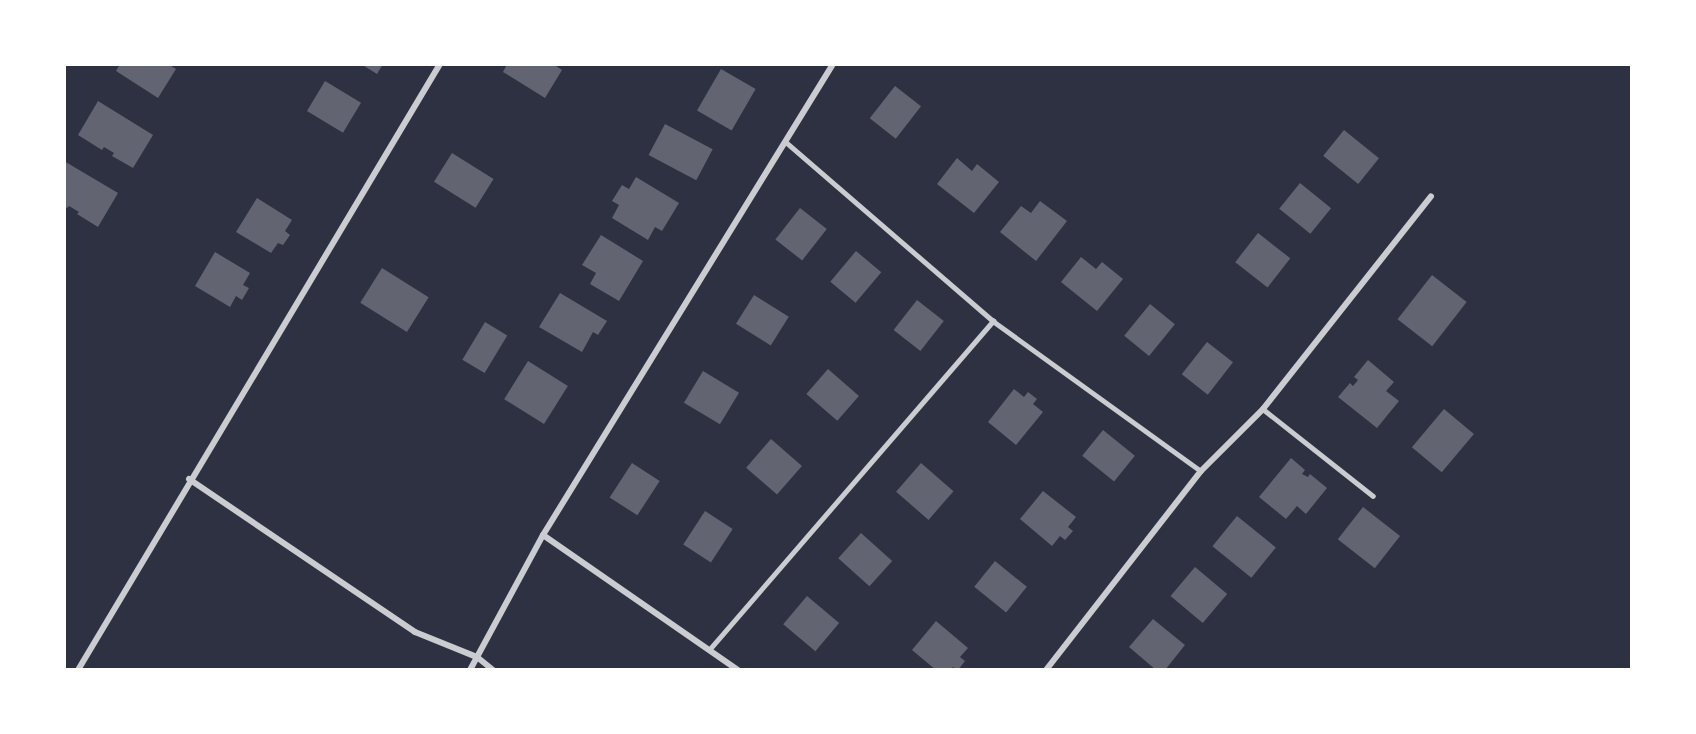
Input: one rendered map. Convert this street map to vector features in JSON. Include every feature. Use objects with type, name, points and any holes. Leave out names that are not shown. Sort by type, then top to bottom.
[{"type":"street","points":[[78,669],[189,479],[440,64]]},
{"type":"street","points":[[470,669],[543,535],[787,143],[833,64]]},
{"type":"street","points":[[1046,669],[1201,471],[1263,409],[1431,196]]},
{"type":"street","points":[[189,479],[415,632],[477,657],[493,669]]},
{"type":"street","points":[[543,535],[738,669]]},
{"type":"lane","points":[[787,143],[993,321],[1201,471]]},
{"type":"lane","points":[[709,651],[993,321]]},
{"type":"lane","points":[[1263,409],[1373,496]]},
{"type":"building","points":[[120,64],[168,64],[176,69],[158,98],[116,71]]},
{"type":"building","points":[[361,64],[383,64],[377,74]]},
{"type":"building","points":[[507,64],[553,64],[562,70],[545,98],[503,72]]},
{"type":"building","points":[[721,69],[756,89],[732,131],[697,111]]},
{"type":"building","points":[[325,81],[361,103],[343,133],[307,111]]},
{"type":"building","points":[[895,86],[921,106],[896,139],[870,118]]},
{"type":"building","points":[[98,101],[153,135],[133,168],[112,156],[114,153],[104,147],[102,150],[78,135]]},
{"type":"building","points":[[665,124],[713,149],[696,180],[649,155]]},
{"type":"building","points":[[1344,130],[1379,158],[1358,184],[1323,156]]},
{"type":"building","points":[[452,153],[494,179],[476,208],[434,182]]},
{"type":"building","points":[[957,158],[972,171],[977,164],[999,182],[974,213],[937,184]]},
{"type":"building","points":[[64,161],[118,193],[98,227],[77,214],[79,212],[69,206],[67,208],[64,206]]},
{"type":"building","points":[[636,177],[679,203],[662,231],[655,227],[648,240],[612,218],[619,205],[612,201],[622,185],[629,189]]},
{"type":"building","points":[[1300,183],[1331,208],[1310,234],[1279,209]]},
{"type":"building","points":[[257,198],[292,220],[285,231],[290,235],[283,245],[278,243],[271,253],[236,232]]},
{"type":"building","points":[[1040,201],[1067,221],[1036,261],[1000,232],[1021,206],[1031,213]]},
{"type":"building","points":[[800,208],[827,229],[802,260],[775,240]]},
{"type":"building","points":[[1258,233],[1290,258],[1268,287],[1235,262]]},
{"type":"building","points":[[601,235],[643,261],[619,301],[590,284],[596,273],[582,265]]},
{"type":"building","points":[[856,251],[881,272],[856,303],[830,282]]},
{"type":"building","points":[[215,252],[250,273],[243,285],[249,288],[242,300],[236,296],[230,307],[195,286]]},
{"type":"building","points":[[1081,257],[1096,269],[1102,262],[1123,279],[1097,311],[1061,282]]},
{"type":"building","points":[[382,268],[429,297],[407,332],[360,303]]},
{"type":"building","points":[[1432,275],[1467,302],[1432,346],[1398,319]]},
{"type":"building","points":[[560,293],[607,321],[598,335],[593,332],[582,352],[539,327]]},
{"type":"building","points":[[754,295],[789,317],[771,346],[736,324]]},
{"type":"building","points":[[917,300],[944,321],[920,351],[894,330]]},
{"type":"building","points":[[1150,304],[1175,324],[1149,356],[1124,336]]},
{"type":"building","points":[[485,322],[507,335],[485,373],[462,360]]},
{"type":"building","points":[[1207,342],[1233,362],[1208,395],[1182,374]]},
{"type":"building","points":[[1368,360],[1394,382],[1386,391],[1399,401],[1377,428],[1338,397],[1350,383],[1353,386],[1358,380],[1354,377]]},
{"type":"building","points":[[528,361],[568,386],[544,424],[504,399]]},
{"type":"building","points":[[828,369],[859,396],[837,421],[806,394]]},
{"type":"building","points":[[703,371],[739,393],[720,424],[684,403]]},
{"type":"building","points":[[1014,389],[1024,397],[1028,392],[1037,399],[1033,404],[1043,412],[1016,445],[988,422]]},
{"type":"building","points":[[1444,409],[1474,434],[1442,472],[1412,447]]},
{"type":"building","points":[[1103,430],[1135,456],[1114,481],[1082,456]]},
{"type":"building","points":[[771,439],[802,466],[777,495],[746,468]]},
{"type":"building","points":[[1291,458],[1305,470],[1302,474],[1308,477],[1310,474],[1327,488],[1306,514],[1297,506],[1286,519],[1259,497]]},
{"type":"building","points":[[632,463],[660,481],[637,515],[610,497]]},
{"type":"building","points":[[921,463],[953,491],[929,520],[896,492]]},
{"type":"building","points":[[1043,491],[1076,517],[1068,527],[1073,531],[1065,540],[1060,536],[1052,546],[1020,519]]},
{"type":"building","points":[[1363,507],[1400,536],[1375,568],[1338,539]]},
{"type":"building","points":[[705,511],[733,529],[711,563],[683,545]]},
{"type":"building","points":[[1237,516],[1276,547],[1251,578],[1212,546]]},
{"type":"building","points":[[861,533],[892,561],[869,586],[838,558]]},
{"type":"building","points":[[995,561],[1027,587],[1006,612],[974,587]]},
{"type":"building","points":[[1195,567],[1227,594],[1203,623],[1171,596]]},
{"type":"building","points":[[807,596],[839,623],[815,651],[783,624]]},
{"type":"building","points":[[1153,619],[1185,645],[1165,670],[1156,670],[1129,647]]},
{"type":"building","points":[[936,621],[968,648],[960,657],[965,661],[958,670],[953,667],[950,670],[936,670],[912,650]]}]
